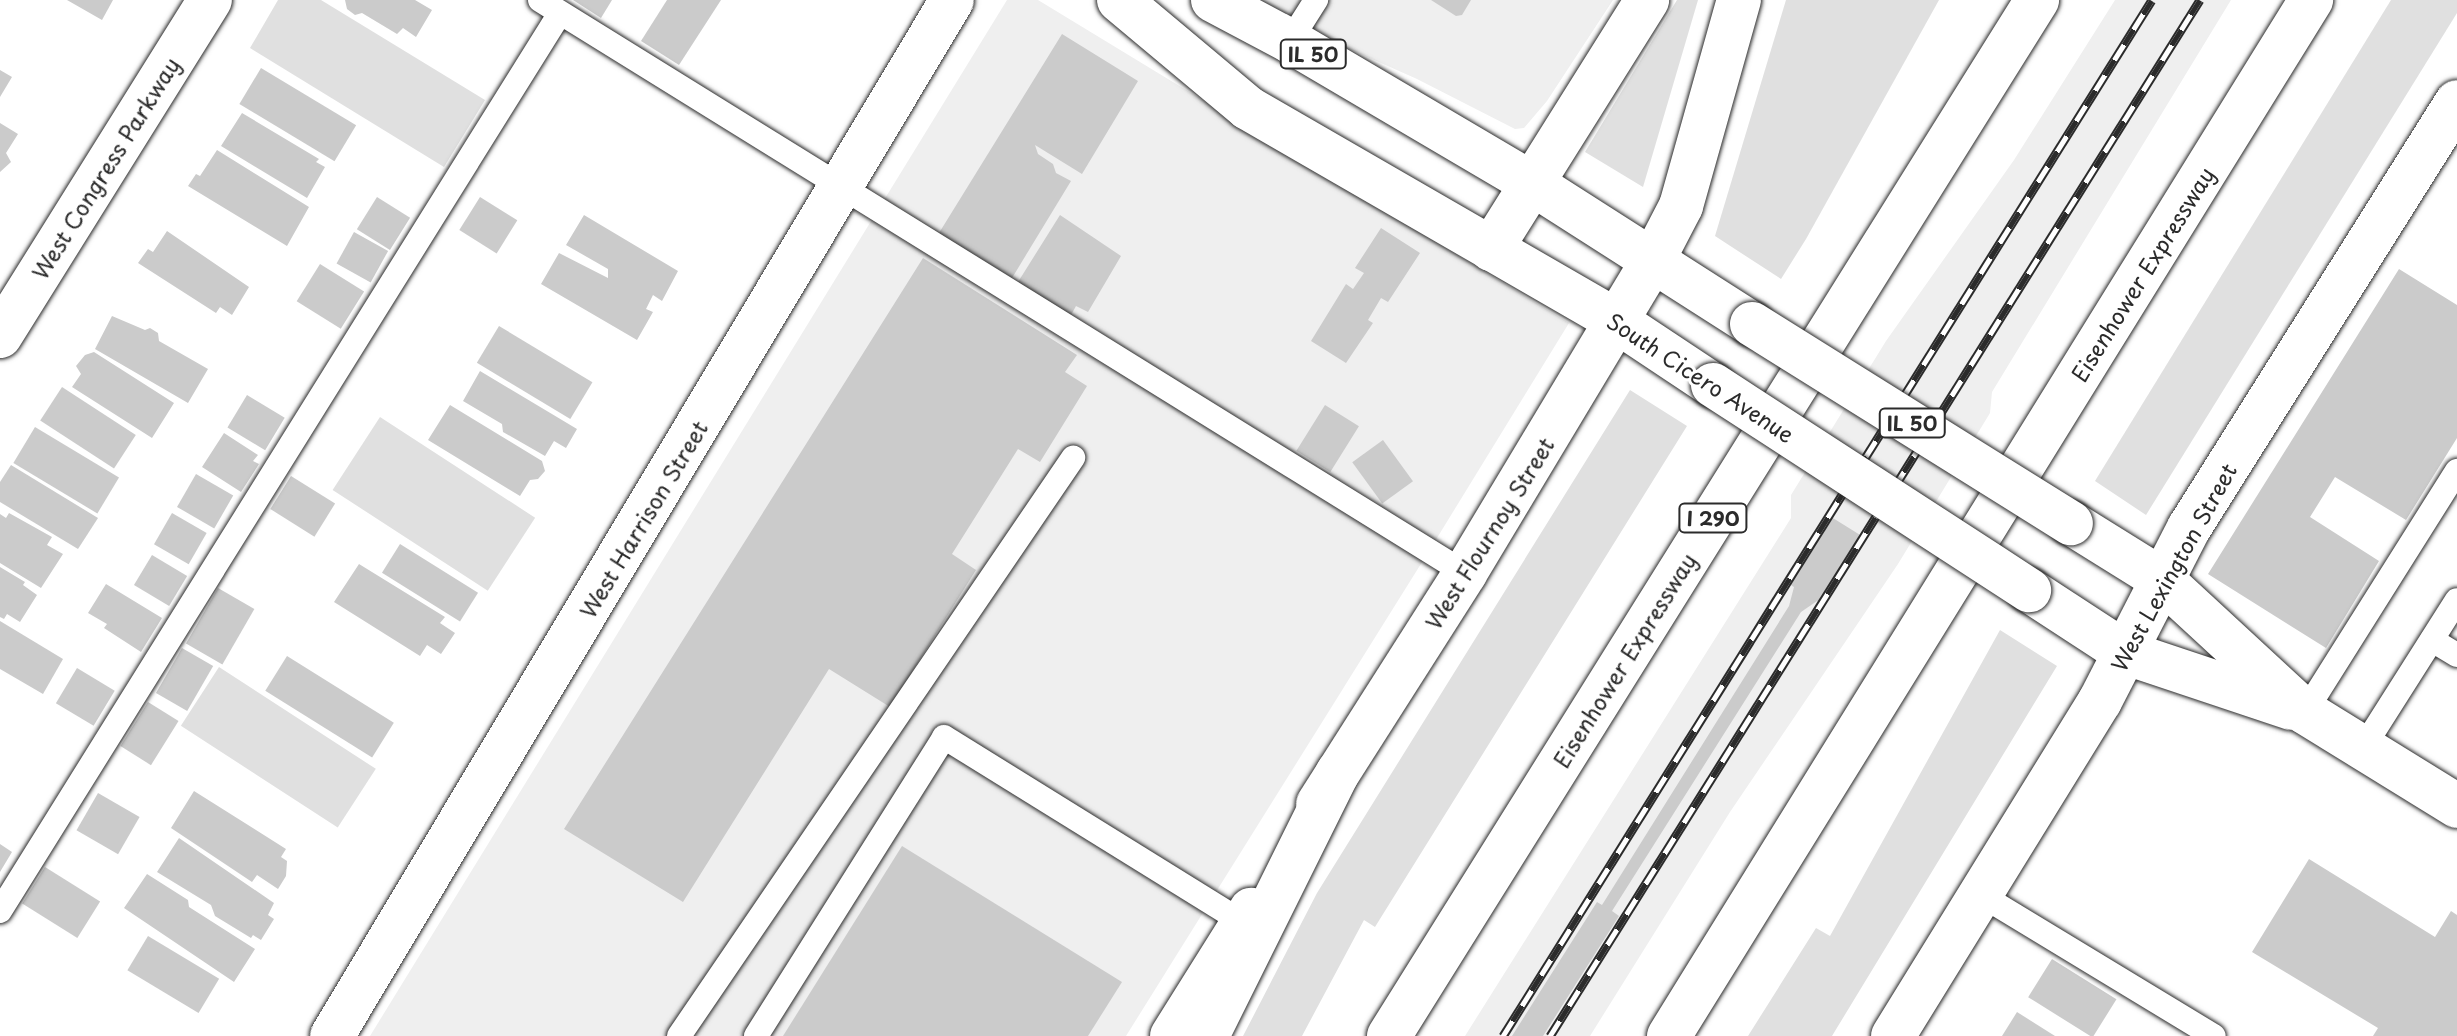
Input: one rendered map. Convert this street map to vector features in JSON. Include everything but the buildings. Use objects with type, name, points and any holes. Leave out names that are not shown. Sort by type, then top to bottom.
[{"type":"main road","name":"West Congress Parkway","points":[[0,336],[210,0]]},
{"type":"main road","name":"West Harrison Street","points":[[332,1036],[843,187],[952,0]]},
{"type":"main road","name":"South Cicero Avenue","points":[[1119,0],[1248,108],[1618,322],[2124,652],[2305,712]]},
{"type":"main road","name":"South Cicero Avenue","points":[[1213,0],[1290,41],[1533,184],[1652,262],[2161,579],[2305,712],[2457,806]]},
{"type":"main road","points":[[1491,249],[1647,0]]},
{"type":"main road","name":"West Flournoy Street","points":[[1172,1036],[1465,573],[1652,262],[1681,206],[1739,0]]},
{"type":"main road","name":"Eisenhower Expressway","points":[[1389,1036],[2037,0]]},
{"type":"main road","name":"Eisenhower Expressway","points":[[1669,1036],[2311,0]]},
{"type":"main road","name":"West Lexington Street","points":[[1893,1036],[2100,701],[2189,528],[2457,102]]},
{"type":"main road","points":[[1207,1036],[1338,772]]},
{"type":"lane","points":[[1290,41],[1316,0]]},
{"type":"lane","points":[[0,911],[550,6],[1465,573]]},
{"type":"lane","points":[[679,1036],[1073,458]]},
{"type":"lane","points":[[2305,712],[2457,471]]},
{"type":"lane","points":[[2363,748],[2457,600]]},
{"type":"lane","points":[[2432,640],[2457,655]]},
{"type":"lane","points":[[756,1036],[944,737],[1244,923]]},
{"type":"lane","points":[[1981,895],[2214,1036]]},
{"type":"shaded area","points":[[278,0],[321,0],[485,100],[444,167],[250,48]]},
{"type":"shaded area","points":[[1007,0],[1038,0],[1569,323],[1126,1036],[370,1036]]},
{"type":"shaded area","points":[[1240,0],[1613,0],[1547,101],[1524,128],[1515,129],[1417,79]]},
{"type":"shaded area","points":[[1677,0],[1698,0],[1643,187],[1585,152]]},
{"type":"shaded area","points":[[1786,0],[1939,0],[1781,279],[1715,236]]},
{"type":"shaded area","points":[[2115,0],[2231,0],[1992,392],[1990,413],[1898,564],[1730,812],[1590,1036],[1465,1036],[1791,518],[1791,495],[1886,341],[2014,160]]},
{"type":"shaded area","points":[[2391,0],[2457,0],[2457,13],[2146,515],[2095,481]]},
{"type":"shaded area","points":[[1630,390],[1687,426],[1375,927],[1364,920],[1302,1036],[1243,1036],[1317,893]]},
{"type":"shaded area","points":[[380,417],[535,518],[488,591],[333,490]]},
{"type":"shaded area","points":[[2000,630],[2057,666],[1832,1036],[1748,1036],[1816,928],[1830,936]]},
{"type":"shaded area","points":[[219,667],[376,769],[338,828],[181,726]]},
{"type":"railway","points":[[1503,1036],[2152,0]]},
{"type":"railway","points":[[1550,1036],[2200,0]]}]
